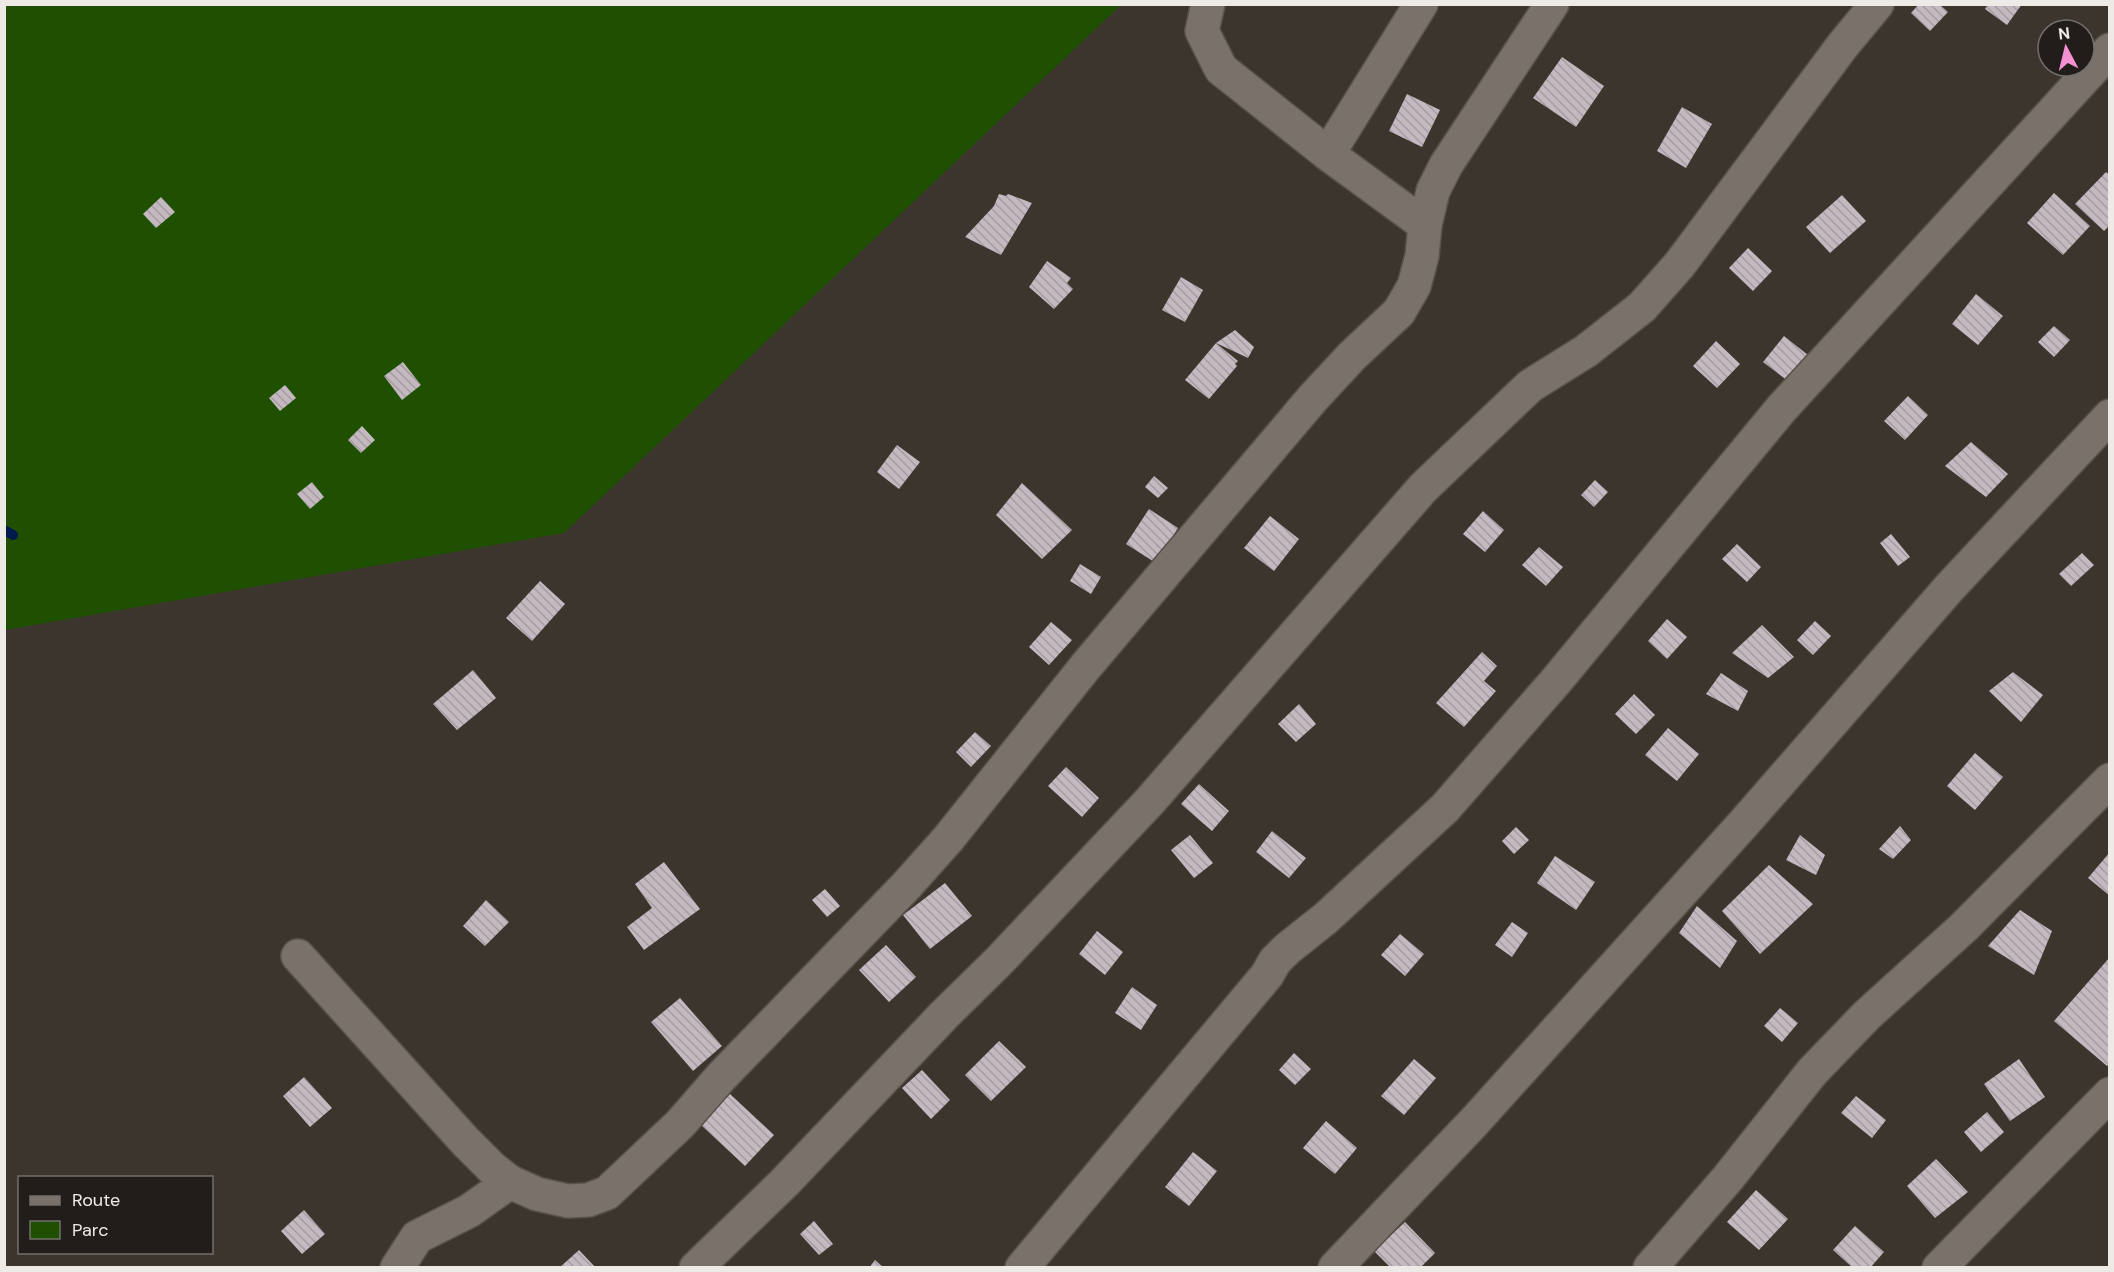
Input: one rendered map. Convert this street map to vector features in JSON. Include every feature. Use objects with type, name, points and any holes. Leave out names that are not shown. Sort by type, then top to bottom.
[{"type":"street","points":[[1208,4],[1202,31],[1221,69],[1328,154],[1425,225]]},
{"type":"street","points":[[1328,154],[1421,4]]},
{"type":"street","points":[[298,956],[465,1141],[497,1182],[568,1201],[588,1200],[607,1193],[687,1117],[721,1077],[906,886],[948,839],[1086,666],[1313,398],[1352,356],[1399,312],[1414,286],[1422,256],[1432,191],[1446,165],[1552,4]]},
{"type":"street","points":[[696,1268],[784,1183],[1150,801],[1424,488],[1530,386],[1586,351],[1642,307],[1680,264],[1876,4]]},
{"type":"street","points":[[1022,1268],[1267,975],[1275,962],[1445,808],[1556,681],[1782,408],[2109,50]]},
{"type":"street","points":[[1335,1268],[1482,1113],[1744,823],[1950,587],[2109,416]]},
{"type":"street","points":[[1650,1268],[1728,1178],[1812,1072],[1867,1015],[1964,927],[2109,780]]},
{"type":"street","points":[[1939,1268],[2109,1094]]},
{"type":"street","points":[[397,1268],[417,1237],[469,1211],[497,1182]]},
{"type":"green space","points":[[4,5],[1121,5],[564,533],[5,630]]},
{"type":"building","points":[[1919,4],[1939,4],[1948,12],[1930,31],[1911,13]]},
{"type":"building","points":[[1988,4],[2022,4],[2007,25],[1985,9]]},
{"type":"building","points":[[1562,57],[1604,86],[1576,127],[1533,98]]},
{"type":"building","points":[[1407,94],[1440,110],[1422,147],[1389,131]]},
{"type":"building","points":[[1682,107],[1712,124],[1686,168],[1657,151]]},
{"type":"building","points":[[2106,172],[2110,175],[2110,225],[2104,231],[2075,204]]},
{"type":"building","points":[[2054,193],[2090,226],[2063,255],[2027,223]]},
{"type":"building","points":[[999,194],[1006,196],[1008,194],[1032,203],[1001,255],[965,237],[994,206]]},
{"type":"building","points":[[1842,195],[1866,221],[1830,253],[1806,227]]},
{"type":"building","points":[[161,197],[175,212],[156,228],[143,214]]},
{"type":"building","points":[[1748,248],[1772,271],[1753,291],[1729,268]]},
{"type":"building","points":[[1047,261],[1071,278],[1067,283],[1073,289],[1054,309],[1029,287]]},
{"type":"building","points":[[1181,277],[1203,290],[1185,322],[1162,310]]},
{"type":"building","points":[[1976,294],[2003,316],[1978,345],[1952,324]]},
{"type":"building","points":[[2054,326],[2070,340],[2054,357],[2038,342]]},
{"type":"building","points":[[1235,330],[1254,347],[1248,358],[1216,343]]},
{"type":"building","points":[[1784,336],[1808,355],[1788,381],[1763,362]]},
{"type":"building","points":[[1716,341],[1740,364],[1717,388],[1693,366]]},
{"type":"building","points":[[1216,343],[1238,361],[1235,364],[1237,366],[1209,399],[1185,380]]},
{"type":"building","points":[[403,362],[421,385],[402,400],[384,376]]},
{"type":"building","points":[[285,385],[296,398],[280,411],[269,398]]},
{"type":"building","points":[[1908,396],[1928,415],[1905,440],[1884,421]]},
{"type":"building","points":[[362,426],[375,440],[361,453],[348,440]]},
{"type":"building","points":[[1971,442],[2008,474],[1986,497],[1945,466]]},
{"type":"building","points":[[897,445],[920,462],[899,489],[877,472]]},
{"type":"building","points":[[1154,476],[1168,488],[1158,498],[1145,487]]},
{"type":"building","points":[[1595,480],[1608,492],[1594,507],[1581,495]]},
{"type":"building","points":[[312,482],[324,497],[310,509],[297,494]]},
{"type":"building","points":[[1022,483],[1072,530],[1042,559],[996,515]]},
{"type":"building","points":[[1149,509],[1178,528],[1156,563],[1126,544]]},
{"type":"building","points":[[1483,511],[1504,530],[1485,552],[1463,534]]},
{"type":"building","points":[[1270,516],[1299,539],[1274,571],[1244,548]]},
{"type":"building","points":[[1891,534],[1910,557],[1898,566],[1880,543]]},
{"type":"building","points":[[1737,544],[1761,567],[1747,582],[1722,559]]},
{"type":"building","points":[[1539,547],[1563,567],[1546,586],[1522,565]]},
{"type":"building","points":[[2082,553],[2094,565],[2071,586],[2059,574]]},
{"type":"building","points":[[1080,564],[1101,577],[1091,594],[1070,581]]},
{"type":"building","points":[[540,581],[565,604],[532,641],[506,618]]},
{"type":"building","points":[[1667,619],[1687,637],[1667,659],[1648,641]]},
{"type":"building","points":[[1815,621],[1831,636],[1813,655],[1797,640]]},
{"type":"building","points":[[1051,622],[1072,640],[1049,665],[1029,647]]},
{"type":"building","points":[[1762,625],[1794,657],[1768,678],[1732,653]]},
{"type":"building","points":[[1482,652],[1497,666],[1484,681],[1496,691],[1464,727],[1436,703]]},
{"type":"building","points":[[473,670],[496,698],[457,730],[433,704]]},
{"type":"building","points":[[2013,672],[2043,695],[2021,722],[1989,691]]},
{"type":"building","points":[[1721,673],[1748,691],[1738,711],[1706,694]]},
{"type":"building","points":[[1634,694],[1655,715],[1636,734],[1615,714]]},
{"type":"building","points":[[1299,704],[1316,724],[1296,742],[1278,724]]},
{"type":"building","points":[[1668,728],[1699,754],[1677,781],[1645,755]]},
{"type":"building","points":[[975,732],[991,746],[971,767],[956,752]]},
{"type":"building","points":[[1975,753],[2003,777],[1975,810],[1947,786]]},
{"type":"building","points":[[1066,767],[1099,798],[1082,817],[1048,786]]},
{"type":"building","points":[[1199,784],[1229,811],[1212,831],[1181,804]]},
{"type":"building","points":[[1900,826],[1911,840],[1893,859],[1879,849]]},
{"type":"building","points":[[1516,827],[1529,840],[1514,854],[1502,841]]},
{"type":"building","points":[[1272,831],[1306,858],[1289,878],[1256,852]]},
{"type":"building","points":[[1190,835],[1213,863],[1194,878],[1171,850]]},
{"type":"building","points":[[1800,835],[1825,855],[1816,875],[1786,860]]},
{"type":"building","points":[[2110,852],[2110,896],[2088,878]]},
{"type":"building","points":[[1555,856],[1595,882],[1576,910],[1537,883]]},
{"type":"building","points":[[664,862],[700,909],[644,950],[627,927],[652,908],[635,884]]},
{"type":"building","points":[[1769,865],[1813,904],[1760,954],[1722,911]]},
{"type":"building","points":[[945,883],[972,916],[930,949],[903,915]]},
{"type":"building","points":[[825,889],[840,906],[827,917],[812,900]]},
{"type":"building","points":[[486,900],[509,922],[485,946],[463,926]]},
{"type":"building","points":[[1697,906],[1737,941],[1720,968],[1679,933]]},
{"type":"building","points":[[2020,910],[2052,931],[2034,975],[1988,946]]},
{"type":"building","points":[[1512,922],[1528,933],[1512,957],[1495,945]]},
{"type":"building","points":[[1097,931],[1123,952],[1105,975],[1079,954]]},
{"type":"building","points":[[1400,934],[1424,954],[1405,976],[1381,955]]},
{"type":"building","points":[[886,945],[916,977],[889,1002],[859,970]]},
{"type":"building","points":[[2110,957],[2110,1063],[2107,1066],[2054,1021]]},
{"type":"building","points":[[1132,987],[1157,1005],[1141,1030],[1115,1013]]},
{"type":"building","points":[[680,998],[722,1046],[693,1071],[651,1022]]},
{"type":"building","points":[[1780,1008],[1798,1023],[1782,1042],[1764,1026]]},
{"type":"building","points":[[999,1041],[1026,1067],[991,1101],[965,1075]]},
{"type":"building","points":[[1294,1053],[1311,1069],[1295,1085],[1279,1070]]},
{"type":"building","points":[[1414,1059],[1436,1078],[1404,1115],[1381,1096]]},
{"type":"building","points":[[2019,1059],[2045,1097],[2010,1121],[1984,1084]]},
{"type":"building","points":[[922,1070],[950,1100],[931,1119],[902,1088]]},
{"type":"building","points":[[304,1077],[332,1108],[310,1127],[283,1096]]},
{"type":"building","points":[[730,1094],[774,1135],[745,1166],[701,1125]]},
{"type":"building","points":[[1856,1096],[1886,1120],[1872,1138],[1841,1113]]},
{"type":"building","points":[[1987,1112],[2004,1132],[1981,1152],[1964,1132]]},
{"type":"building","points":[[1326,1121],[1357,1148],[1335,1174],[1303,1148]]},
{"type":"building","points":[[1193,1152],[1217,1171],[1189,1206],[1165,1187]]},
{"type":"building","points":[[1936,1159],[1968,1192],[1935,1218],[1907,1186]]},
{"type":"building","points":[[1756,1190],[1788,1219],[1759,1250],[1727,1222]]},
{"type":"building","points":[[304,1210],[325,1234],[302,1254],[281,1231]]},
{"type":"building","points":[[814,1221],[833,1244],[819,1255],[800,1234]]},
{"type":"building","points":[[1405,1222],[1435,1253],[1420,1268],[1391,1268],[1374,1251]]},
{"type":"building","points":[[1855,1226],[1884,1252],[1870,1268],[1853,1268],[1833,1250]]},
{"type":"building","points":[[579,1250],[596,1268],[559,1268]]},
{"type":"building","points":[[875,1260],[884,1268],[869,1268]]},
{"type":"waterway","points":[[4,530],[13,535]]}]
